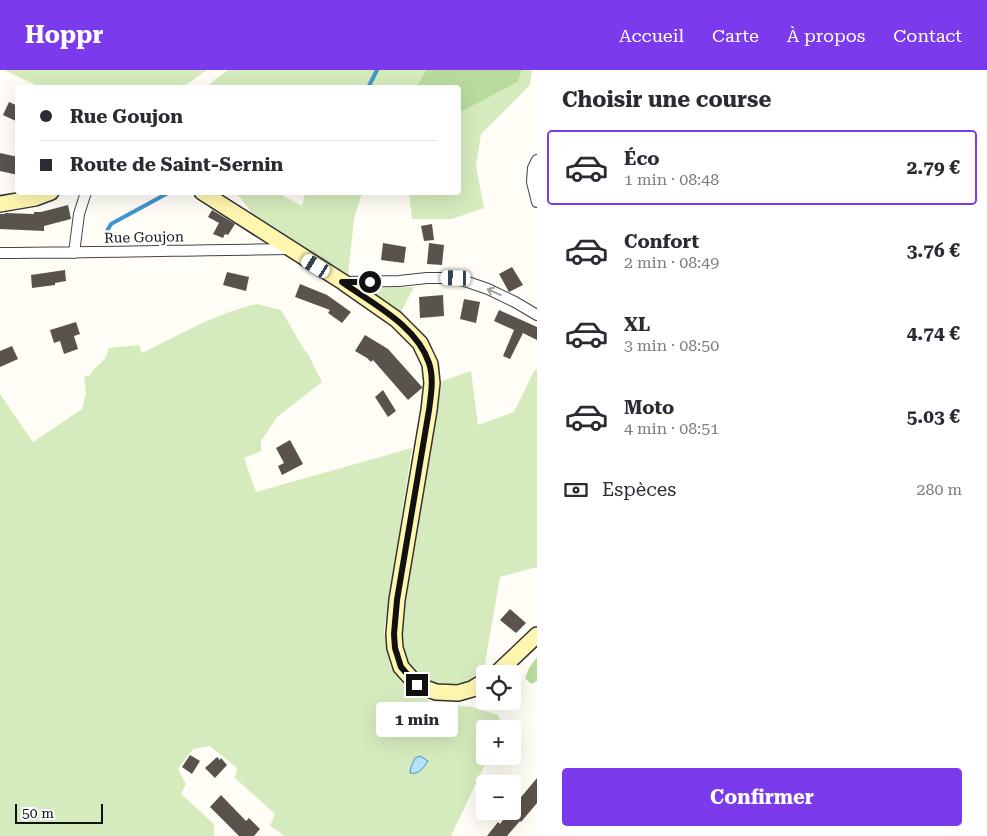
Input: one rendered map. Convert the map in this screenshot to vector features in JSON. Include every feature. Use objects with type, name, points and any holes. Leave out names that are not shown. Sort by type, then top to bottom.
[{"type":"street","points":[[537,160],[533,168],[532,182],[537,202]]},
{"type":"street","points":[[0,204],[43,195]]},
{"type":"street","points":[[74,253],[79,214],[85,195]]},
{"type":"street","points":[[207,195],[396,319],[420,343],[430,364],[432,383],[397,600],[394,634],[395,648],[401,667],[417,685],[436,692],[458,693],[476,687]]},
{"type":"street","name":"Rue Goujon","points":[[0,253],[290,249]]},
{"type":"street","points":[[342,282],[456,278],[488,289],[537,315]]},
{"type":"street","points":[[505,665],[537,635]]},
{"type":"green space","points":[[4,70],[207,70],[186,85],[36,85]]},
{"type":"green space","points":[[228,70],[426,70],[417,85],[208,85]]},
{"type":"green space","points":[[426,70],[522,70],[518,82],[461,112],[461,85],[417,85]]},
{"type":"green space","points":[[522,70],[532,70],[530,85],[481,134],[476,166],[484,208],[452,219],[412,219],[409,195],[461,195],[461,112],[518,82]]},
{"type":"green space","points":[[238,195],[283,195],[302,206],[305,195],[361,195],[354,219],[348,275],[253,214]]},
{"type":"green space","points":[[414,287],[401,312],[366,290],[369,288]]},
{"type":"green space","points":[[257,304],[281,310],[308,354],[322,382],[277,417],[261,441],[261,451],[244,458],[256,492],[412,448],[384,631],[390,665],[403,684],[432,703],[472,707],[476,710],[498,715],[500,720],[476,720],[476,765],[485,765],[480,775],[476,775],[476,783],[451,836],[285,836],[270,826],[275,814],[235,778],[237,768],[210,746],[193,749],[178,769],[186,784],[181,794],[214,824],[214,836],[0,836],[0,394],[33,442],[82,409],[86,393],[84,376],[89,376],[105,359],[109,348],[139,345],[142,353],[212,319]]},
{"type":"green space","points":[[537,369],[537,567],[500,577],[485,665],[476,665],[476,675],[469,681],[449,685],[429,682],[413,670],[405,656],[402,624],[442,381],[471,371],[478,425],[514,412],[534,371]]},
{"type":"green space","points":[[537,657],[537,681],[531,684],[525,678]]},
{"type":"water","points":[[420,756],[428,761],[418,772],[410,773],[415,758]]},
{"type":"building","points":[[9,102],[15,105],[15,121],[3,115]]},
{"type":"building","points":[[0,153],[15,156],[15,174],[0,171]]},
{"type":"building","points":[[68,205],[71,219],[44,226],[44,231],[0,229],[0,214],[34,214],[34,212]]},
{"type":"building","points":[[212,210],[235,224],[228,235],[225,234],[223,238],[213,234],[219,223],[208,217]]},
{"type":"building","points":[[432,224],[434,240],[424,241],[421,226]]},
{"type":"building","points":[[383,243],[406,247],[404,263],[381,260]]},
{"type":"building","points":[[429,243],[444,245],[442,265],[427,264]]},
{"type":"building","points":[[512,267],[523,285],[509,292],[499,274]]},
{"type":"building","points":[[65,270],[66,281],[55,283],[55,285],[32,288],[31,275]]},
{"type":"building","points":[[227,272],[249,277],[246,291],[223,285]]},
{"type":"building","points":[[300,284],[327,295],[351,312],[342,323],[328,313],[330,310],[295,297]]},
{"type":"building","points":[[443,295],[444,316],[420,318],[419,297]]},
{"type":"building","points":[[464,299],[480,302],[476,323],[460,319]]},
{"type":"building","points":[[499,310],[537,327],[537,340],[523,333],[510,359],[503,356],[514,330],[494,321]]},
{"type":"building","points":[[76,322],[80,334],[74,336],[78,349],[64,354],[60,341],[54,343],[50,330]]},
{"type":"building","points":[[365,335],[388,349],[422,387],[408,400],[373,360],[371,362],[355,351]]},
{"type":"building","points":[[12,346],[18,359],[0,367],[0,351]]},
{"type":"building","points":[[383,390],[396,411],[388,417],[375,397]]},
{"type":"building","points":[[290,440],[303,464],[282,475],[278,466],[284,463],[276,448]]},
{"type":"building","points":[[510,609],[526,623],[516,633],[500,620]]},
{"type":"building","points":[[190,755],[200,761],[192,774],[182,767]]},
{"type":"building","points":[[217,757],[220,760],[221,758],[227,765],[215,778],[205,768]]},
{"type":"building","points":[[537,778],[537,803],[521,822],[507,836],[487,836],[498,822],[500,824],[503,820],[521,820],[521,797]]},
{"type":"building","points":[[221,795],[246,821],[249,818],[260,829],[254,836],[239,836],[210,807]]},
{"type":"waterway","points":[[370,85],[377,70]]},
{"type":"waterway","points":[[107,231],[111,224],[164,195]]},
{"type":"route","points":[[370,282],[342,282],[396,319],[420,343],[430,364],[432,383],[429,410],[397,600],[394,634],[395,648],[401,667],[417,685]]}]
